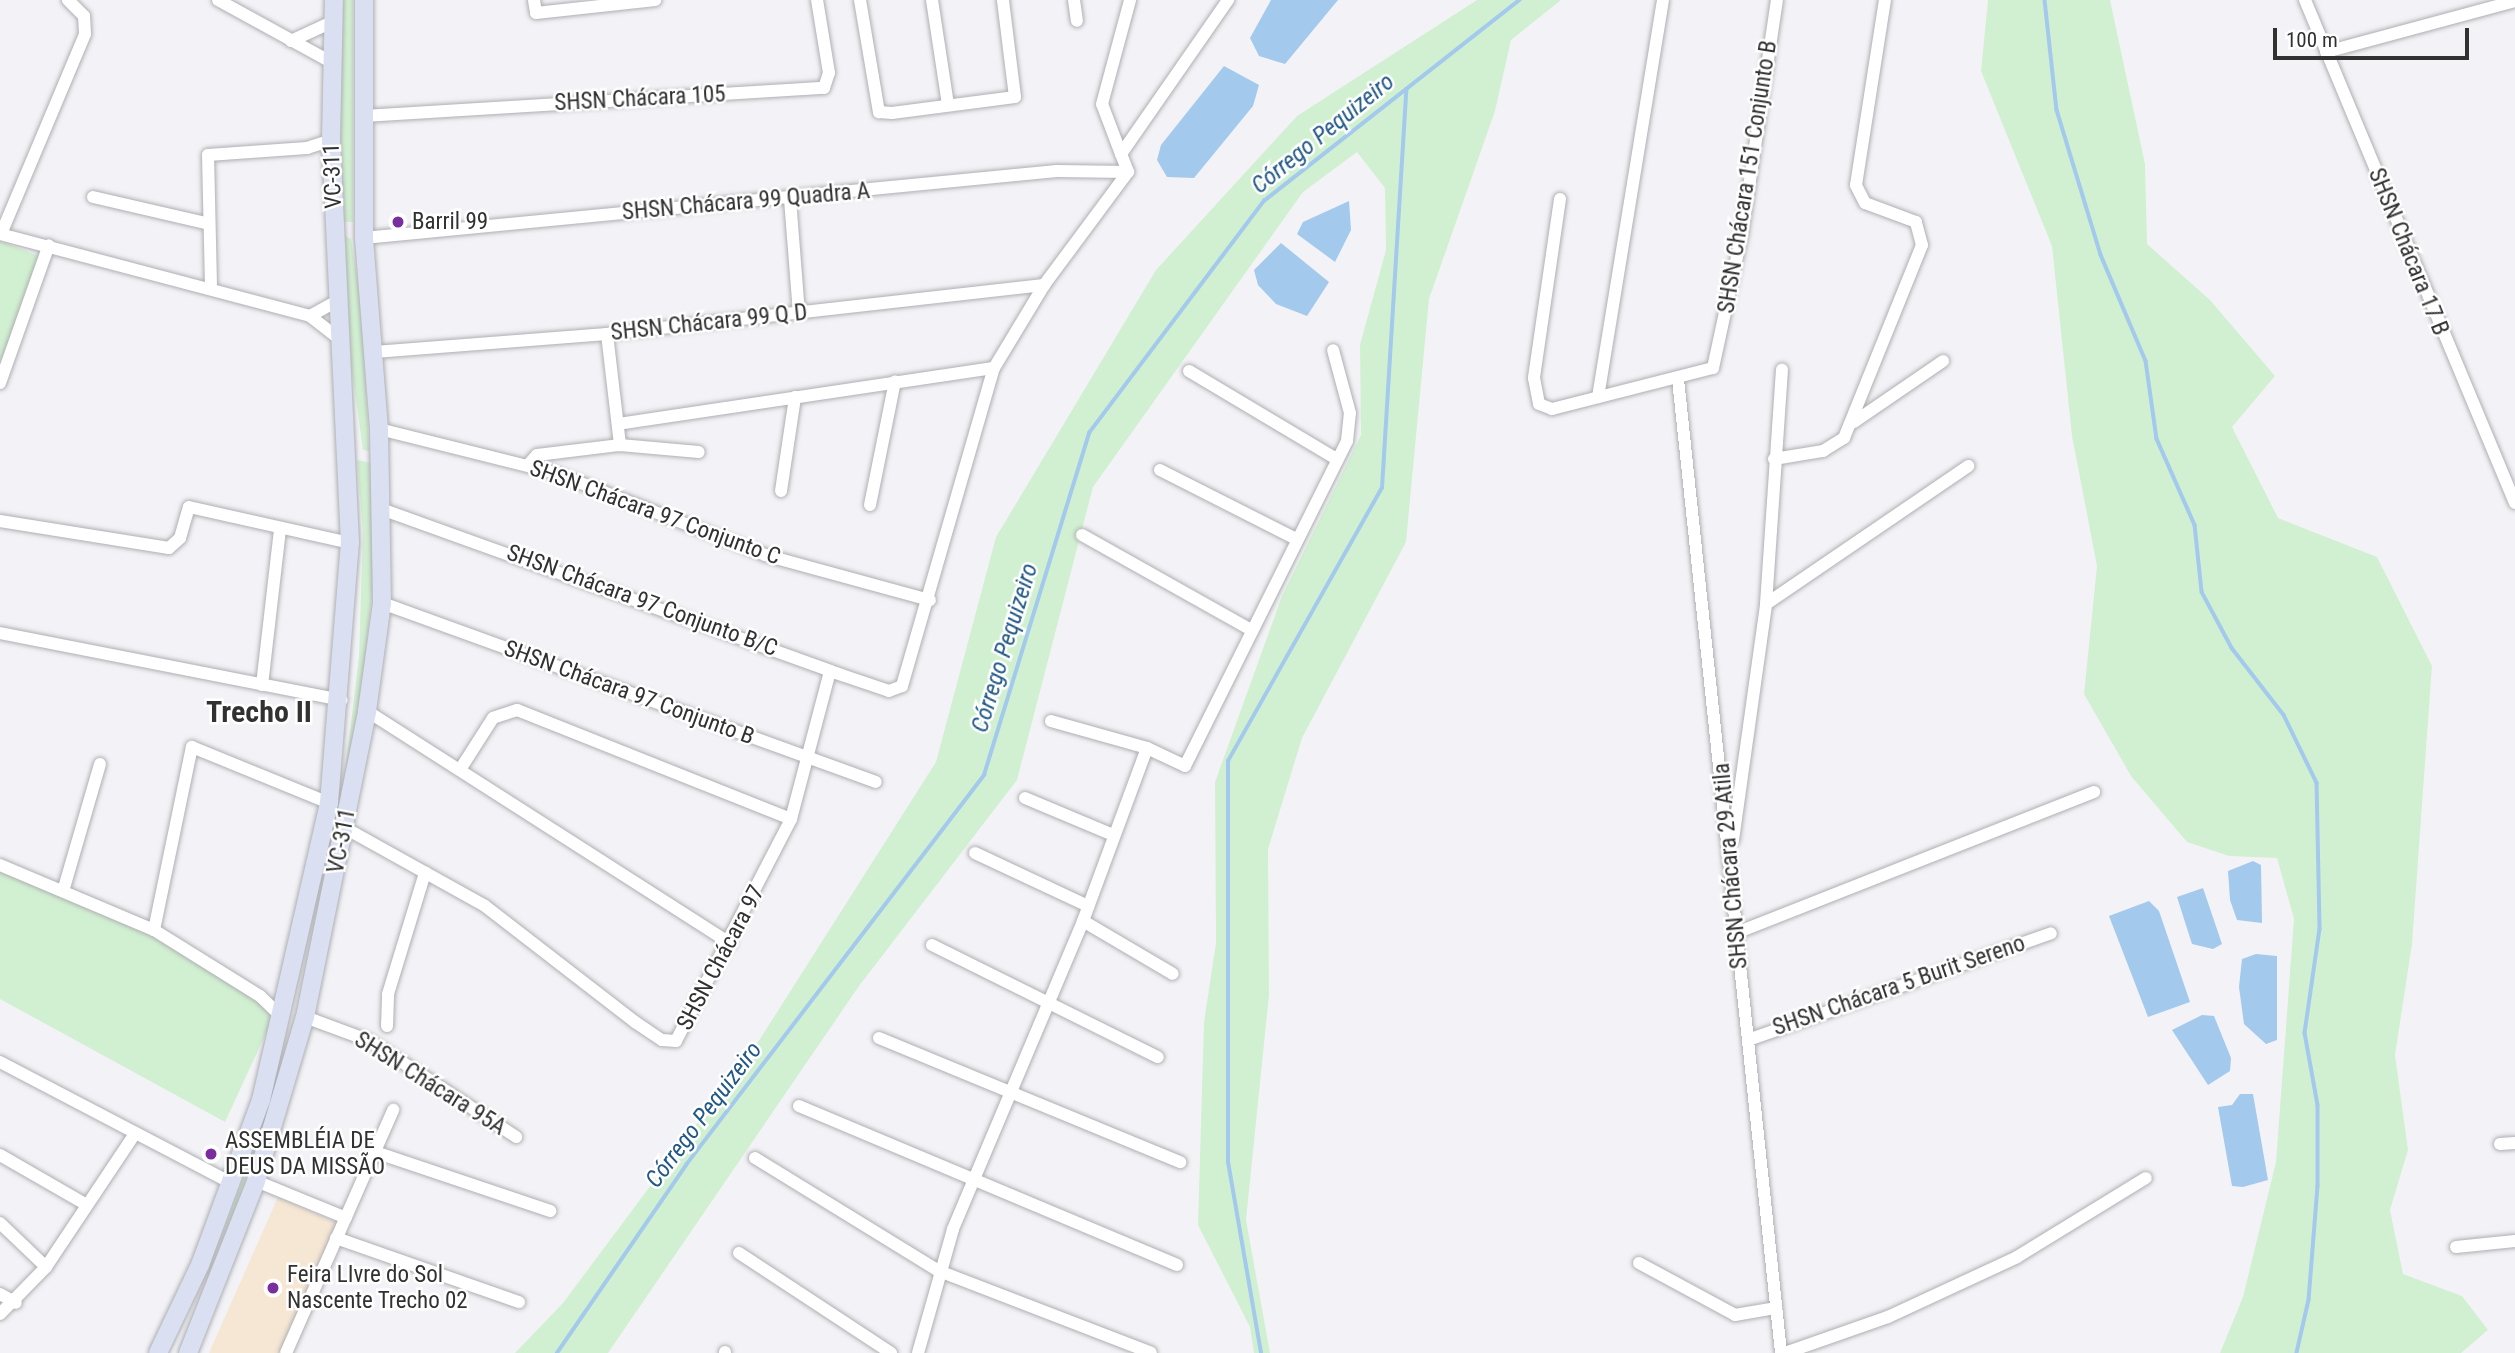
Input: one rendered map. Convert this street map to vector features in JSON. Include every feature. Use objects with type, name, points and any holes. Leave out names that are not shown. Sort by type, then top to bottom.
[{"type":"main road","name":"VC-311","points":[[161,1348],[233,1184],[289,991],[329,803],[341,701],[350,543],[350,440],[335,240],[331,139],[334,0]]},
{"type":"main road","name":"VC-311","points":[[188,1353],[256,1181],[305,1017],[367,711],[382,603],[379,438],[364,239],[364,0]]},
{"type":"main road","points":[[335,240],[343,227],[364,239]]},
{"type":"main road","points":[[350,440],[362,455],[379,438]]},
{"type":"main road","points":[[161,1348],[179,1353]]},
{"type":"street","points":[[68,0],[84,16],[85,34],[0,234],[211,286],[310,316],[343,347]]},
{"type":"street","points":[[218,0],[333,63]]},
{"type":"street","points":[[534,0],[536,13],[654,0]]},
{"type":"street","name":"SHSN Chácara 105","points":[[364,116],[824,88],[830,77],[817,0]]},
{"type":"street","points":[[860,0],[879,112],[1015,97],[1003,0]]},
{"type":"street","points":[[932,0],[948,104]]},
{"type":"street","points":[[1074,0],[1077,21]]},
{"type":"street","points":[[930,600],[994,368],[1044,285],[1128,172],[1102,104],[1130,0]]},
{"type":"street","points":[[1121,154],[1228,0]]},
{"type":"street","points":[[1598,397],[1663,0]]},
{"type":"street","name":"SHSN Chácara 151 Conjunto B","points":[[1678,379],[1713,368],[1719,355],[1777,0]]},
{"type":"street","points":[[1774,459],[1836,446],[1853,422],[1924,237],[1912,219],[1865,203],[1855,176],[1885,0]]},
{"type":"street","name":"SHSN Chácara 17 B","points":[[2305,0],[2515,503]]},
{"type":"street","points":[[2326,52],[2515,1]]},
{"type":"street","points":[[291,41],[334,21]]},
{"type":"street","points":[[211,286],[206,223],[208,155],[307,148],[331,139]]},
{"type":"street","points":[[307,148],[332,164]]},
{"type":"street","name":"SHSN Chácara 99 Quadra A","points":[[364,239],[1057,171],[1128,172]]},
{"type":"street","points":[[93,197],[206,223]]},
{"type":"street","points":[[790,199],[799,313]]},
{"type":"street","points":[[1560,199],[1533,390],[1539,404],[1552,409],[1678,379]]},
{"type":"street","points":[[0,383],[49,245]]},
{"type":"street","name":"SHSN Chácara 99 Q D","points":[[374,352],[607,334],[1044,285]]},
{"type":"street","points":[[310,316],[339,300]]},
{"type":"street","points":[[607,334],[620,445]]},
{"type":"street","points":[[1051,721],[1147,748],[1185,766],[1350,431],[1333,350]]},
{"type":"street","points":[[1853,422],[1943,361]]},
{"type":"street","points":[[618,424],[994,368]]},
{"type":"street","points":[[1730,858],[1766,604],[1782,370]]},
{"type":"street","points":[[1189,372],[1335,458]]},
{"type":"street","name":"SHSN Chácara 29 Atila","points":[[1678,379],[1776,1308],[1783,1353],[1888,1317],[2005,1263],[2065,1234],[2146,1178]]},
{"type":"street","points":[[870,505],[895,381]]},
{"type":"street","points":[[781,491],[795,397]]},
{"type":"street","name":"SHSN Chácara 97 Conjunto C","points":[[379,438],[528,465],[765,555],[930,600]]},
{"type":"street","points":[[528,465],[537,456],[620,445],[699,452]]},
{"type":"street","points":[[1766,604],[1968,466]]},
{"type":"street","points":[[1160,470],[1296,538]]},
{"type":"street","points":[[0,522],[161,548],[176,544],[189,507],[280,530],[350,543]]},
{"type":"street","name":"SHSN Chácara 97 Conjunto B/C","points":[[381,509],[889,691],[902,686],[930,600]]},
{"type":"street","points":[[261,685],[280,530]]},
{"type":"street","points":[[1082,535],[1251,630]]},
{"type":"street","name":"SHSN Chácara 97 Conjunto B","points":[[382,603],[876,782]]},
{"type":"street","points":[[0,633],[341,701]]},
{"type":"street","name":"SHSN Chácara 97","points":[[345,828],[485,906],[668,1043],[680,1037],[730,943],[791,818],[810,759],[830,671]]},
{"type":"street","points":[[460,768],[493,718],[517,710],[791,818]]},
{"type":"street","points":[[367,711],[730,943]]},
{"type":"street","points":[[153,930],[192,747],[329,803]]},
{"type":"street","points":[[918,1353],[939,1270],[973,1181],[1083,921],[1147,748]]},
{"type":"street","points":[[64,888],[100,764]]},
{"type":"street","points":[[1737,933],[2094,792]]},
{"type":"street","points":[[1026,798],[1113,835]]},
{"type":"street","points":[[975,853],[1088,906]]},
{"type":"street","points":[[0,865],[64,888],[153,930],[260,996],[282,1017]]},
{"type":"street","points":[[387,1026],[388,994],[425,873]]},
{"type":"street","points":[[1083,921],[1173,974]]},
{"type":"street","name":"SHSN Chácara 5 Burit Sereno","points":[[1748,1040],[2051,933]]},
{"type":"street","points":[[932,945],[1047,1006],[1158,1057]]},
{"type":"street","points":[[260,996],[289,991]]},
{"type":"street","name":"SHSN Chácara 95A","points":[[305,1017],[370,1041],[516,1136]]},
{"type":"street","points":[[879,1038],[1010,1094],[1180,1161]]},
{"type":"street","points":[[0,1062],[134,1135],[233,1184]]},
{"type":"street","points":[[799,1106],[1177,1265]]},
{"type":"street","points":[[286,1353],[393,1110]]},
{"type":"street","points":[[0,1314],[16,1303],[46,1268],[134,1135]]},
{"type":"street","points":[[2500,1144],[2515,1143]]},
{"type":"street","points":[[375,1152],[550,1212]]},
{"type":"street","points":[[0,1155],[87,1205]]},
{"type":"street","points":[[755,1158],[939,1270],[1150,1353]]},
{"type":"street","points":[[256,1181],[346,1218]]},
{"type":"street","points":[[0,1223],[46,1268]]},
{"type":"street","points":[[336,1238],[519,1302]]},
{"type":"street","points":[[2456,1247],[2515,1241]]},
{"type":"street","points":[[739,1253],[891,1353]]},
{"type":"street","points":[[1639,1262],[1735,1315],[1776,1308]]},
{"type":"street","points":[[0,1294],[16,1303]]},
{"type":"shaded area","name":"Feira LIvre do Sol Nascente Trecho 02","points":[[278,1197],[337,1223],[279,1353],[209,1353]]},
{"type":"green space","points":[[339,0],[353,0],[353,222],[339,222]]},
{"type":"green space","points":[[1477,0],[1561,0],[1511,40],[1495,111],[1429,299],[1406,542],[1302,738],[1268,849],[1269,995],[1246,1220],[1270,1353],[1254,1353],[1250,1327],[1198,1225],[1204,1022],[1216,943],[1215,782],[1282,596],[1361,435],[1360,345],[1386,250],[1385,188],[1357,152],[1303,192],[1093,487],[1017,780],[859,986],[608,1353],[515,1353],[563,1303],[760,1039],[936,762],[996,537],[1156,270],[1297,116]]},
{"type":"green space","points":[[1988,0],[2110,0],[2145,164],[2147,244],[2210,300],[2275,376],[2232,427],[2278,518],[2377,557],[2432,666],[2412,944],[2395,1055],[2408,1150],[2390,1210],[2403,1274],[2462,1296],[2488,1330],[2461,1353],[2220,1353],[2243,1297],[2276,1162],[2294,919],[2277,858],[2229,856],[2187,842],[2131,776],[2084,694],[2097,566],[2072,436],[2052,246],[1981,71]]},
{"type":"green space","points":[[345,236],[351,239],[362,308],[369,451],[363,450],[351,364]]},
{"type":"green space","points":[[0,241],[42,257],[0,379]]},
{"type":"green space","points":[[357,460],[372,463],[376,556],[364,670],[320,933],[282,1090],[225,1262],[184,1350],[293,1032],[345,774],[359,656],[363,532]]},
{"type":"green space","points":[[0,865],[154,930],[260,996],[273,1018],[225,1122],[0,999]]},
{"type":"water","points":[[1271,0],[1338,0],[1285,64],[1259,56],[1250,38]]},
{"type":"water","points":[[1224,66],[1259,85],[1253,106],[1194,178],[1167,177],[1157,160],[1161,145]]},
{"type":"water","points":[[1349,201],[1351,230],[1335,262],[1297,234],[1303,222]]},
{"type":"water","points":[[1281,243],[1329,282],[1307,316],[1276,304],[1258,285],[1254,270]]},
{"type":"water","points":[[2253,861],[2261,865],[2262,923],[2237,920],[2230,900],[2228,871]]},
{"type":"water","points":[[2203,888],[2222,944],[2213,949],[2192,944],[2177,897]]},
{"type":"water","points":[[2149,901],[2159,911],[2190,1002],[2148,1017],[2109,916]]},
{"type":"water","points":[[2256,954],[2277,956],[2277,1040],[2266,1044],[2244,1024],[2239,987],[2242,959]]},
{"type":"water","points":[[2202,1015],[2214,1016],[2231,1058],[2230,1071],[2208,1085],[2172,1030]]},
{"type":"water","points":[[2240,1094],[2253,1094],[2268,1180],[2243,1187],[2232,1186],[2218,1107],[2232,1105]]},
{"type":"waterway","name":"Córrego Pequizeiro","points":[[557,1353],[686,1165],[984,775],[1089,433],[1264,201],[1519,0]]},
{"type":"waterway","points":[[2045,0],[2057,110],[2101,255],[2146,361],[2157,439],[2195,525],[2202,592],[2232,648],[2284,715],[2317,783],[2320,929],[2305,1033],[2318,1105],[2318,1186],[2309,1300],[2297,1353]]},
{"type":"waterway","points":[[1261,1353],[1228,1162],[1228,761],[1382,488],[1406,90]]},
{"type":"place","name":"Barril 99","points":[[398,222]]},
{"type":"place","name":"ASSEMBLÉIA DE DEUS DA MISSÃO","points":[[211,1154]]},
{"type":"place","name":"Feira LIvre do Sol Nascente Trecho 02","points":[[273,1288]]},
{"type":"district","name":"Trecho II","points":[[259,712]]}]
